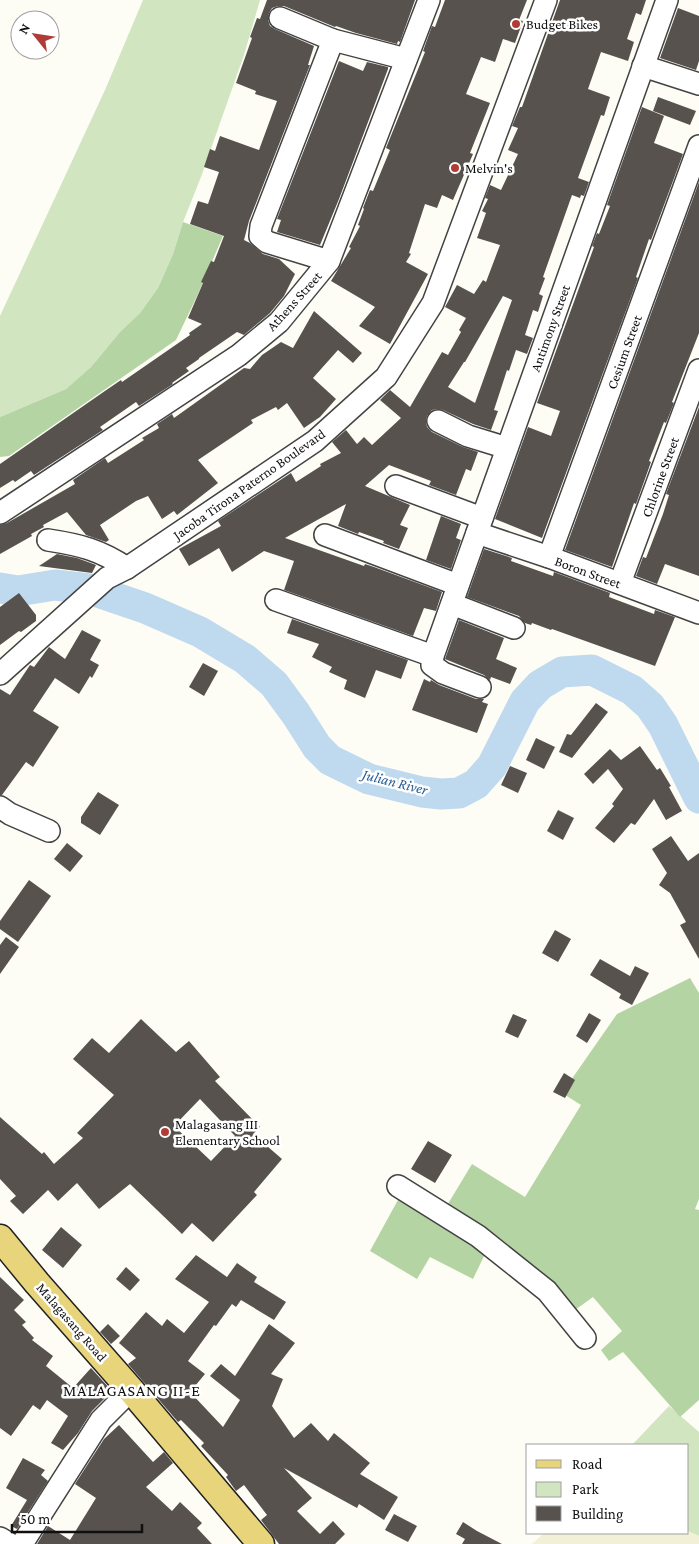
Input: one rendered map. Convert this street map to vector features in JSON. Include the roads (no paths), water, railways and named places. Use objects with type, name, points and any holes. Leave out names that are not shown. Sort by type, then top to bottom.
[{"type":"main road","name":"Malagasang Road","points":[[0,1238],[261,1544]]},
{"type":"street","name":"Athens Street","points":[[0,513],[239,356],[279,322],[329,261],[429,0]]},
{"type":"street","name":"Jacoba Tirona Paterno Boulevard","points":[[0,674],[107,578],[127,568],[315,441],[386,377],[433,303],[546,0]]},
{"type":"street","name":"Antimony Street","points":[[433,656],[667,0]]},
{"type":"street","points":[[280,18],[333,40],[406,59]]},
{"type":"street","points":[[329,261],[267,242],[260,236],[261,226],[333,40]]},
{"type":"street","points":[[643,66],[699,84]]},
{"type":"street","name":"Cesium Street","points":[[549,557],[699,146]]},
{"type":"street","name":"Chlorine Street","points":[[620,583],[699,370]]},
{"type":"street","points":[[438,421],[468,436],[507,448]]},
{"type":"street","name":"Boron Street","points":[[396,486],[549,557],[620,583],[697,606]]},
{"type":"street","points":[[325,535],[455,594],[514,628]]},
{"type":"street","points":[[48,540],[89,547],[111,557],[127,568]]},
{"type":"street","points":[[276,600],[433,656],[432,665],[443,673],[480,687]]},
{"type":"street","points":[[0,807],[10,814],[49,831]]},
{"type":"street","points":[[398,1186],[478,1236],[547,1291],[585,1338]]},
{"type":"street","points":[[22,1544],[101,1420],[131,1390]]},
{"type":"street","points":[[0,1538],[10,1544]]},
{"type":"waterway","name":"Julian River","points":[[0,588],[18,591],[55,585],[89,589],[145,608],[200,632],[245,659],[274,684],[317,747],[330,760],[369,779],[422,792],[459,793],[476,784],[492,766],[525,701],[540,685],[562,672],[592,670],[632,690],[650,706],[663,725],[699,798]]},
{"type":"place","name":"Budget Bikes","points":[[516,24]]},
{"type":"place","name":"Melvin's","points":[[455,168]]},
{"type":"place","name":"Malagasang III Elementary School","points":[[165,1132]]},
{"type":"district","name":"MALAGASANG II-E","points":[[132,1390]]}]
